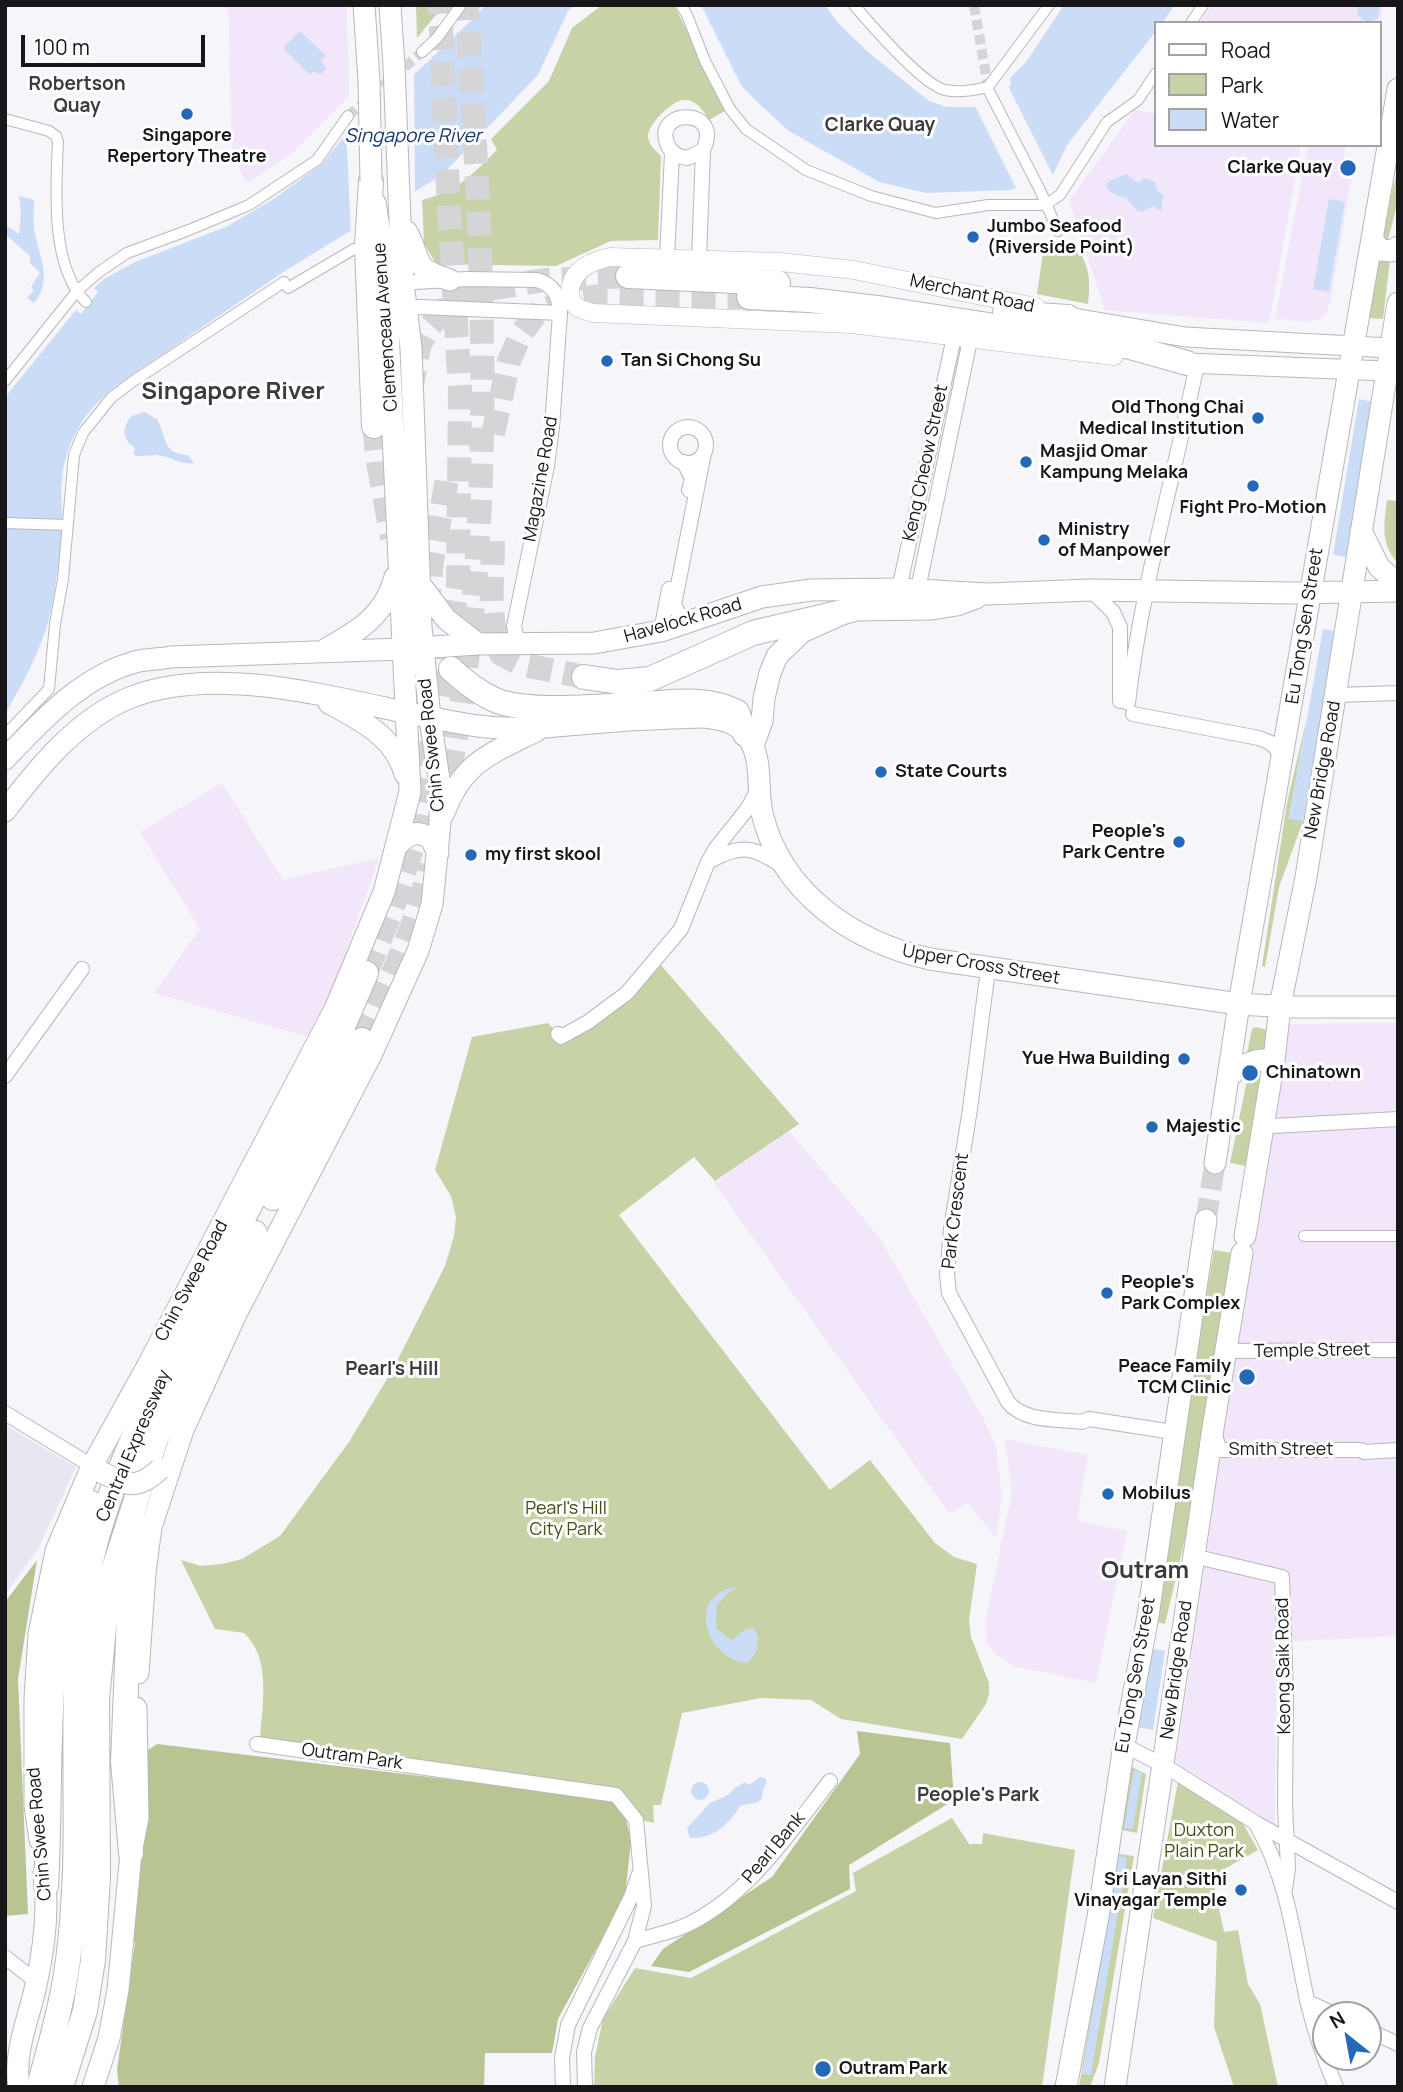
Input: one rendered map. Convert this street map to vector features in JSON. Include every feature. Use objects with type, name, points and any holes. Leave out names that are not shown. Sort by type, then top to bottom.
[{"type":"highway","points":[[372,181],[385,237],[374,426]]},
{"type":"highway","points":[[628,276],[835,286],[1017,315],[1068,317]]},
{"type":"highway","points":[[749,297],[810,300],[885,309],[1129,347],[1192,364]]},
{"type":"highway","points":[[584,677],[618,682],[650,679],[753,633],[851,610]]},
{"type":"highway","points":[[451,669],[464,681],[496,701],[518,706],[565,707],[698,701],[722,704],[737,712],[749,740]]},
{"type":"highway","name":"Central Expressway","points":[[161,1401],[341,1031],[366,973]]},
{"type":"highway","name":"Central Expressway","points":[[61,2087],[85,2011],[93,1960],[98,1878],[76,1698],[80,1630],[96,1536],[112,1489],[362,1040]]},
{"type":"highway","points":[[46,1886],[54,1653],[60,1610],[79,1533],[89,1507],[130,1429],[161,1401],[173,1414],[135,1547],[130,1591],[123,1762],[131,1853]]},
{"type":"highway","name":"Central Expressway","points":[[38,2087],[61,2004],[87,1791]]},
{"type":"main road","points":[[364,5],[372,181]]},
{"type":"main road","name":"Clemenceau Avenue","points":[[390,5],[394,65],[385,237],[397,308],[399,561],[412,648]]},
{"type":"main road","name":"Eu Tong Sen Street","points":[[1215,1163],[1239,1004],[1398,89]]},
{"type":"main road","points":[[385,237],[414,252],[425,271],[450,280]]},
{"type":"main road","points":[[1372,238],[1380,250],[1392,251],[1398,247]]},
{"type":"main road","name":"New Bridge Road","points":[[1115,2087],[1193,1556],[1264,1124],[1280,1006],[1306,877],[1350,593],[1392,370],[1398,303]]},
{"type":"main road","name":"Clemenceau Avenue","points":[[397,308],[411,348],[419,582],[412,648]]},
{"type":"main road","name":"Merchant Road","points":[[1068,317],[1185,337],[1394,348]]},
{"type":"main road","points":[[1192,364],[1392,370]]},
{"type":"main road","points":[[1361,531],[1379,567],[1398,584]]},
{"type":"main road","points":[[324,650],[357,631],[377,615],[392,587],[399,561]]},
{"type":"main road","points":[[419,582],[446,619],[478,644]]},
{"type":"main road","name":"Havelock Road","points":[[5,760],[60,705],[91,682],[139,661],[171,657],[478,644],[594,643],[661,631],[762,597],[811,590],[908,589],[988,594],[1091,590],[1350,593],[1398,591]]},
{"type":"main road","points":[[5,811],[49,757],[93,720],[127,699],[167,688],[204,684],[234,684],[309,692],[477,726],[537,730],[605,722],[704,717],[727,720],[749,740],[762,721],[769,673],[777,656],[802,632],[851,610],[932,609],[957,605],[988,594]]},
{"type":"main road","name":"Chin Swee Road","points":[[20,2050],[37,1982],[46,1913],[46,1886],[35,1805],[34,1720],[39,1634],[55,1551],[148,1365],[335,1009],[384,892],[410,792],[406,713],[412,648]]},
{"type":"main road","name":"Chin Swee Road","points":[[109,2038],[118,1990],[131,1853],[138,1818],[136,1706],[145,1573],[151,1527],[183,1430],[236,1314],[344,1107],[399,994],[418,951],[429,915],[438,853],[440,786],[430,718],[412,648]]},
{"type":"main road","points":[[309,692],[354,716],[387,741],[401,760],[410,792]]},
{"type":"main road","points":[[440,823],[453,790],[464,774],[480,760],[537,730]]},
{"type":"main road","name":"Upper Cross Street","points":[[749,740],[757,763],[758,788],[765,823],[788,870],[808,895],[840,923],[864,938],[913,956],[1239,1004],[1398,1007]]},
{"type":"main road","points":[[397,846],[409,834],[417,832],[431,839],[438,853]]},
{"type":"main road","points":[[1229,1077],[1242,1065],[1253,1061],[1274,1060]]},
{"type":"main road","name":"Eu Tong Sen Street","points":[[1066,2087],[1098,1917],[1124,1745],[1146,1628],[1206,1220]]},
{"type":"main road","points":[[96,1466],[129,1484],[141,1484],[160,1469],[183,1430]]},
{"type":"main road","points":[[1146,1628],[1155,1637],[1168,1636],[1175,1633],[1184,1619]]},
{"type":"main road","points":[[93,2087],[109,2038]]},
{"type":"main road","points":[[109,2038],[107,2073],[110,2087]]},
{"type":"main road","points":[[5,2069],[20,2050]]},
{"type":"main road","points":[[19,2087],[17,2068],[20,2050]]},
{"type":"street","points":[[422,52],[437,38],[461,5]]},
{"type":"street","points":[[681,5],[730,109],[746,129],[806,170],[871,196],[936,213],[988,205],[1045,205],[1060,195],[1107,122],[1138,100],[1154,76]]},
{"type":"street","points":[[854,5],[901,58],[941,89],[961,92],[985,91],[1049,5]]},
{"type":"street","points":[[1192,21],[1203,5]]},
{"type":"street","points":[[985,91],[1040,190],[1058,231]]},
{"type":"street","points":[[5,381],[76,291],[99,272],[127,253],[249,205],[317,160],[348,116]]},
{"type":"street","points":[[667,258],[673,153],[665,137],[672,121],[689,116],[704,125],[707,133],[703,150],[699,259]]},
{"type":"street","points":[[5,119],[49,131],[56,136],[55,224],[70,278],[76,291],[86,302]]},
{"type":"street","points":[[673,153],[688,158],[703,150]]},
{"type":"street","points":[[5,735],[50,689],[74,455],[83,433],[111,398],[284,282],[288,288],[385,237]]},
{"type":"street","name":"Merchant Road","points":[[962,338],[852,324],[593,313],[576,307],[570,297],[574,275],[591,262],[610,257],[780,262],[854,270],[1019,302],[1068,317]]},
{"type":"street","points":[[394,283],[467,279],[537,281],[548,283],[554,288],[560,313],[397,308]]},
{"type":"street","name":"Magazine Road","points":[[518,644],[514,626],[547,466],[552,427],[560,313]]},
{"type":"street","points":[[962,338],[1192,364],[1186,419],[1145,591],[1127,707]]},
{"type":"street","name":"Keng Cheow Street","points":[[908,589],[911,533],[944,381],[962,338]]},
{"type":"street","name":"Keng Cheow Street","points":[[908,589],[928,536],[961,384],[962,338]]},
{"type":"street","points":[[944,381],[961,384]]},
{"type":"street","points":[[690,621],[680,615],[674,605],[704,453],[705,440],[700,432],[691,427],[681,428],[671,439],[670,449],[675,458],[684,462],[695,461],[704,453]]},
{"type":"street","points":[[928,458],[944,461]]},
{"type":"street","points":[[661,631],[692,479],[684,462]]},
{"type":"street","points":[[918,501],[935,504]]},
{"type":"street","points":[[5,523],[67,525]]},
{"type":"street","points":[[911,533],[928,536]]},
{"type":"street","points":[[1091,590],[1112,612],[1119,627],[1127,707]]},
{"type":"street","points":[[1336,695],[1398,693]]},
{"type":"street","points":[[1127,707],[1259,738],[1271,743],[1283,757]]},
{"type":"street","points":[[558,1034],[561,1037],[588,1022],[627,993],[681,929],[708,862],[748,808],[758,788]]},
{"type":"street","points":[[708,862],[731,850],[743,849],[761,853],[788,870]]},
{"type":"street","name":"Park Crescent","points":[[988,968],[951,1229],[947,1282],[956,1305],[1015,1411],[1025,1416],[1082,1422],[1088,1428],[1173,1436]]},
{"type":"street","points":[[5,1076],[82,969]]},
{"type":"street","points":[[1264,1124],[1273,1126],[1398,1119]]},
{"type":"street","points":[[1304,1236],[1398,1236]]},
{"type":"street","name":"Temple Street","points":[[1226,1351],[1398,1350]]},
{"type":"street","points":[[5,1413],[96,1466]]},
{"type":"street","name":"Smith Street","points":[[1213,1429],[1220,1450],[1289,1452]]},
{"type":"street","name":"Smith Street","points":[[1209,1456],[1398,1450]]},
{"type":"street","name":"Keong Saik Road","points":[[1193,1556],[1282,1577],[1288,1868],[1285,1889]]},
{"type":"street","name":"Outram Park","points":[[257,1744],[616,1795],[636,1821],[644,1906],[635,1941],[590,2028],[584,2052],[585,2087]]},
{"type":"street","points":[[1124,1745],[1163,1765],[1287,1841],[1398,1902]]},
{"type":"street","name":"Pearl Bank","points":[[635,1941],[691,1922],[737,1892],[770,1858],[830,1781]]},
{"type":"street","points":[[1256,1823],[1273,1818],[1285,1805]]},
{"type":"street","name":"Keong Saik Road","points":[[1256,1823],[1275,1860],[1285,1889],[1308,2002],[1336,2087]]},
{"type":"street","name":"Outram Park","points":[[563,2087],[562,2058],[568,2025],[631,1897],[640,1870]]},
{"type":"street","points":[[5,1957],[37,1982]]},
{"type":"street","points":[[1308,2002],[1312,2004]]},
{"type":"street","points":[[1382,2037],[1398,2044]]},
{"type":"shaded area","points":[[228,5],[347,5],[349,96],[290,155],[250,182],[244,179],[232,151]]},
{"type":"shaded area","points":[[1212,5],[1383,5],[1380,21],[1201,21]]},
{"type":"shaded area","points":[[1135,110],[1154,114],[1154,147],[1301,147],[1269,323],[1105,310],[1069,201]]},
{"type":"shaded area","points":[[1308,147],[1346,147],[1340,177],[1351,180],[1331,299],[1325,316],[1311,322],[1275,319]]},
{"type":"shaded area","points":[[222,783],[283,880],[379,858],[315,1039],[154,993],[200,929],[140,832]]},
{"type":"shaded area","points":[[1398,1023],[1398,1636],[1277,1642],[1275,1825],[1176,1763],[1283,1024]]},
{"type":"shaded area","points":[[789,1131],[879,1237],[983,1418],[996,1446],[1002,1497],[996,1538],[968,1503],[949,1513],[714,1183]]},
{"type":"shaded area","points":[[5,1425],[76,1467],[39,1547],[5,1595]]},
{"type":"shaded area","points":[[1005,1439],[1088,1455],[1077,1521],[1127,1531],[1096,1683],[1014,1666],[997,1655],[987,1643],[985,1622],[1012,1493]]},
{"type":"green space","points":[[416,5],[444,5],[417,38]]},
{"type":"green space","points":[[602,5],[674,5],[727,110],[709,120],[696,104],[688,100],[679,101],[667,109],[651,127],[648,133],[649,141],[661,156],[658,240],[611,241],[556,266],[436,264],[424,243],[422,200],[455,187],[497,150],[491,139],[549,81],[572,28]]},
{"type":"green space","points":[[1398,168],[1398,201],[1388,240],[1384,243],[1380,238]]},
{"type":"green space","points":[[1068,241],[1075,243],[1086,265],[1089,279],[1088,304],[1037,294],[1043,252],[1055,244]]},
{"type":"green space","points":[[1375,259],[1390,260],[1383,319],[1367,318]]},
{"type":"green space","points":[[1387,500],[1398,501],[1398,563],[1386,541],[1384,525]]},
{"type":"green space","points":[[1307,717],[1289,818],[1303,821],[1279,887],[1265,967],[1262,966],[1287,803]]},
{"type":"green space","name":"Pearl's Hill City Park","points":[[653,956],[799,1124],[715,1181],[694,1157],[619,1215],[830,1490],[870,1460],[935,1543],[954,1557],[977,1564],[969,1620],[971,1637],[989,1683],[986,1704],[962,1739],[841,1719],[811,1700],[761,1698],[682,1713],[661,1805],[653,1805],[654,1823],[641,1820],[632,1803],[619,1791],[260,1740],[263,1683],[259,1656],[244,1633],[215,1629],[181,1560],[201,1566],[222,1564],[242,1559],[280,1536],[349,1442],[393,1369],[445,1266],[454,1236],[456,1217],[451,1196],[435,1170],[472,1037],[548,1023],[558,1034],[622,992]]},
{"type":"green space","points":[[1255,1027],[1268,1030],[1266,1055],[1247,1053],[1252,1029]]},
{"type":"green space","points":[[1258,1068],[1262,1073],[1246,1166],[1230,1163],[1249,1071]]},
{"type":"green space","points":[[1214,1250],[1232,1253],[1186,1535],[1165,1624],[1152,1621]]},
{"type":"green space","points":[[37,1560],[18,1679],[28,1914],[5,1916],[5,1602]]},
{"type":"green space","points":[[857,1731],[950,1743],[954,1800],[849,1865],[850,1889],[689,1972],[651,1966],[663,1949],[772,1877],[860,1754]]},
{"type":"green space","points":[[157,1744],[610,1799],[625,1815],[631,1841],[625,1896],[558,2019],[552,2053],[485,2053],[484,2087],[119,2087],[117,2070],[135,1942],[124,1931],[145,1752]]},
{"type":"green space","points":[[1132,1767],[1146,1774],[1137,1833],[1122,1830]]},
{"type":"green space","name":"Duxton Plain Park","points":[[1178,1781],[1242,1822],[1258,1850],[1212,1876],[1224,1932],[1238,1930],[1248,1984],[1260,2004],[1278,2087],[1234,2087],[1214,2027],[1217,1942],[1153,1918]]},
{"type":"green space","points":[[952,1818],[969,1844],[982,1844],[983,1833],[1075,1850],[1042,2087],[594,2087],[595,2057],[603,2019],[635,1968],[691,1978],[856,1891],[853,1873]]},
{"type":"green space","points":[[1118,1854],[1134,1856],[1099,2063],[1090,2087],[1079,2087]]},
{"type":"water","name":"Singapore River","points":[[484,5],[575,5],[568,11],[538,75],[442,175],[288,269],[117,385],[96,404],[79,426],[64,464],[61,485],[62,532],[50,616],[34,660],[5,714],[5,399],[10,391],[76,310],[81,314],[98,292],[94,288],[104,279],[135,262],[228,226],[275,198],[322,164],[349,130],[420,69],[480,12]]},
{"type":"water","points":[[701,5],[825,5],[838,23],[868,52],[929,101],[947,107],[976,107],[1011,85],[1010,78],[1026,62],[1064,5],[1175,5],[1163,21],[1154,21],[1154,34],[1067,145],[1051,179],[1010,190],[926,193],[879,182],[789,131],[741,85]]},
{"type":"water","points":[[1358,5],[1380,5],[1378,18],[1363,20],[1358,14]]},
{"type":"water","points":[[300,31],[326,56],[321,61],[327,69],[320,74],[314,71],[310,75],[283,48]]},
{"type":"water","points":[[1126,174],[1138,183],[1144,178],[1155,182],[1157,190],[1163,195],[1161,211],[1153,206],[1142,212],[1136,210],[1126,198],[1109,191],[1106,185],[1109,181]]},
{"type":"water","points":[[19,196],[34,200],[34,228],[44,276],[40,294],[34,303],[27,298],[34,290],[31,287],[40,273],[30,263],[30,256],[5,234],[5,225],[19,234]]},
{"type":"water","points":[[1329,199],[1345,202],[1329,292],[1313,289]]},
{"type":"water","points":[[1359,399],[1373,402],[1347,557],[1333,555]]},
{"type":"water","points":[[144,412],[157,419],[169,448],[188,455],[194,463],[157,455],[133,454],[135,448],[127,441],[125,429],[132,416]]},
{"type":"water","points":[[1323,629],[1337,631],[1303,821],[1289,819]]},
{"type":"water","points":[[739,1587],[728,1593],[717,1605],[716,1628],[731,1640],[744,1630],[754,1629],[758,1638],[757,1647],[747,1663],[732,1659],[720,1650],[711,1638],[707,1625],[706,1612],[711,1600],[722,1591]]},
{"type":"water","points":[[1150,1648],[1165,1651],[1153,1730],[1137,1727]]},
{"type":"water","points":[[1134,1770],[1142,1773],[1133,1829],[1124,1828]]},
{"type":"water","points":[[760,1777],[767,1782],[758,1802],[740,1806],[726,1824],[713,1833],[690,1838],[687,1828],[710,1803],[728,1795],[745,1782],[749,1785]]},
{"type":"water","points":[[700,1782],[706,1785],[709,1791],[706,1797],[700,1800],[694,1797],[691,1791],[694,1785]]},
{"type":"water","points":[[1119,1856],[1127,1858],[1091,2075],[1082,2074]]},
{"type":"pier","points":[[414,69],[415,196],[351,235],[346,127]]},
{"type":"pier","points":[[1007,84],[1055,179],[1018,192],[974,104]]},
{"type":"tunnel","points":[[366,973],[392,910],[412,848],[458,584],[460,390],[440,5]]},
{"type":"tunnel","points":[[442,809],[460,709],[473,609],[480,509],[481,307],[467,5]]},
{"type":"tunnel","points":[[974,5],[988,87]]},
{"type":"tunnel","points":[[348,116],[422,52]]},
{"type":"tunnel","points":[[398,464],[419,346],[430,326],[445,309],[463,297],[481,290],[545,280],[628,276]]},
{"type":"tunnel","points":[[493,434],[509,361],[521,334],[535,315],[564,301],[601,296],[749,297]]},
{"type":"tunnel","points":[[374,426],[392,538]]},
{"type":"tunnel","points":[[427,612],[432,561],[447,479]]},
{"type":"tunnel","points":[[493,541],[492,613],[501,654],[520,664],[584,677]]},
{"type":"tunnel","points":[[362,1040],[409,933],[430,865]]},
{"type":"tunnel","points":[[1206,1220],[1215,1163]]},
{"type":"place","name":"Singapore Repertory Theatre","points":[[187,114]]},
{"type":"place","name":"Clarke Quay","points":[[1348,168]]},
{"type":"place","name":"Jumbo Seafood (Riverside Point)","points":[[973,237]]},
{"type":"place","name":"Tan Si Chong Su","points":[[607,361]]},
{"type":"place","name":"Old Thong Chai Medical Institution","points":[[1258,418]]},
{"type":"place","name":"Masjid Omar Kampung Melaka","points":[[1026,462]]},
{"type":"place","name":"Fight Pro-Motion","points":[[1253,486]]},
{"type":"place","name":"Ministry of Manpower","points":[[1044,540]]},
{"type":"place","name":"State Courts","points":[[881,772]]},
{"type":"place","name":"People's Park Centre","points":[[1179,842]]},
{"type":"place","name":"my first skool","points":[[471,855]]},
{"type":"place","name":"Yue Hwa Building","points":[[1184,1059]]},
{"type":"place","name":"Chinatown","points":[[1250,1073]]},
{"type":"place","name":"Majestic","points":[[1152,1127]]},
{"type":"place","name":"People's Park Complex","points":[[1107,1293]]},
{"type":"place","name":"Peace Family TCM Clinic","points":[[1247,1377]]},
{"type":"place","name":"Mobilus","points":[[1108,1494]]},
{"type":"place","name":"Sri Layan Sithi Vinayagar Temple","points":[[1241,1890]]},
{"type":"place","name":"Outram Park","points":[[823,2069]]},
{"type":"district","name":"Robertson Quay","points":[[77,96]]},
{"type":"district","name":"Clarke Quay","points":[[880,126]]},
{"type":"district","name":"Singapore River","points":[[233,392]]},
{"type":"district","name":"Pearl's Hill","points":[[392,1370]]},
{"type":"district","name":"Outram","points":[[1145,1571]]},
{"type":"district","name":"People's Park","points":[[978,1796]]}]
